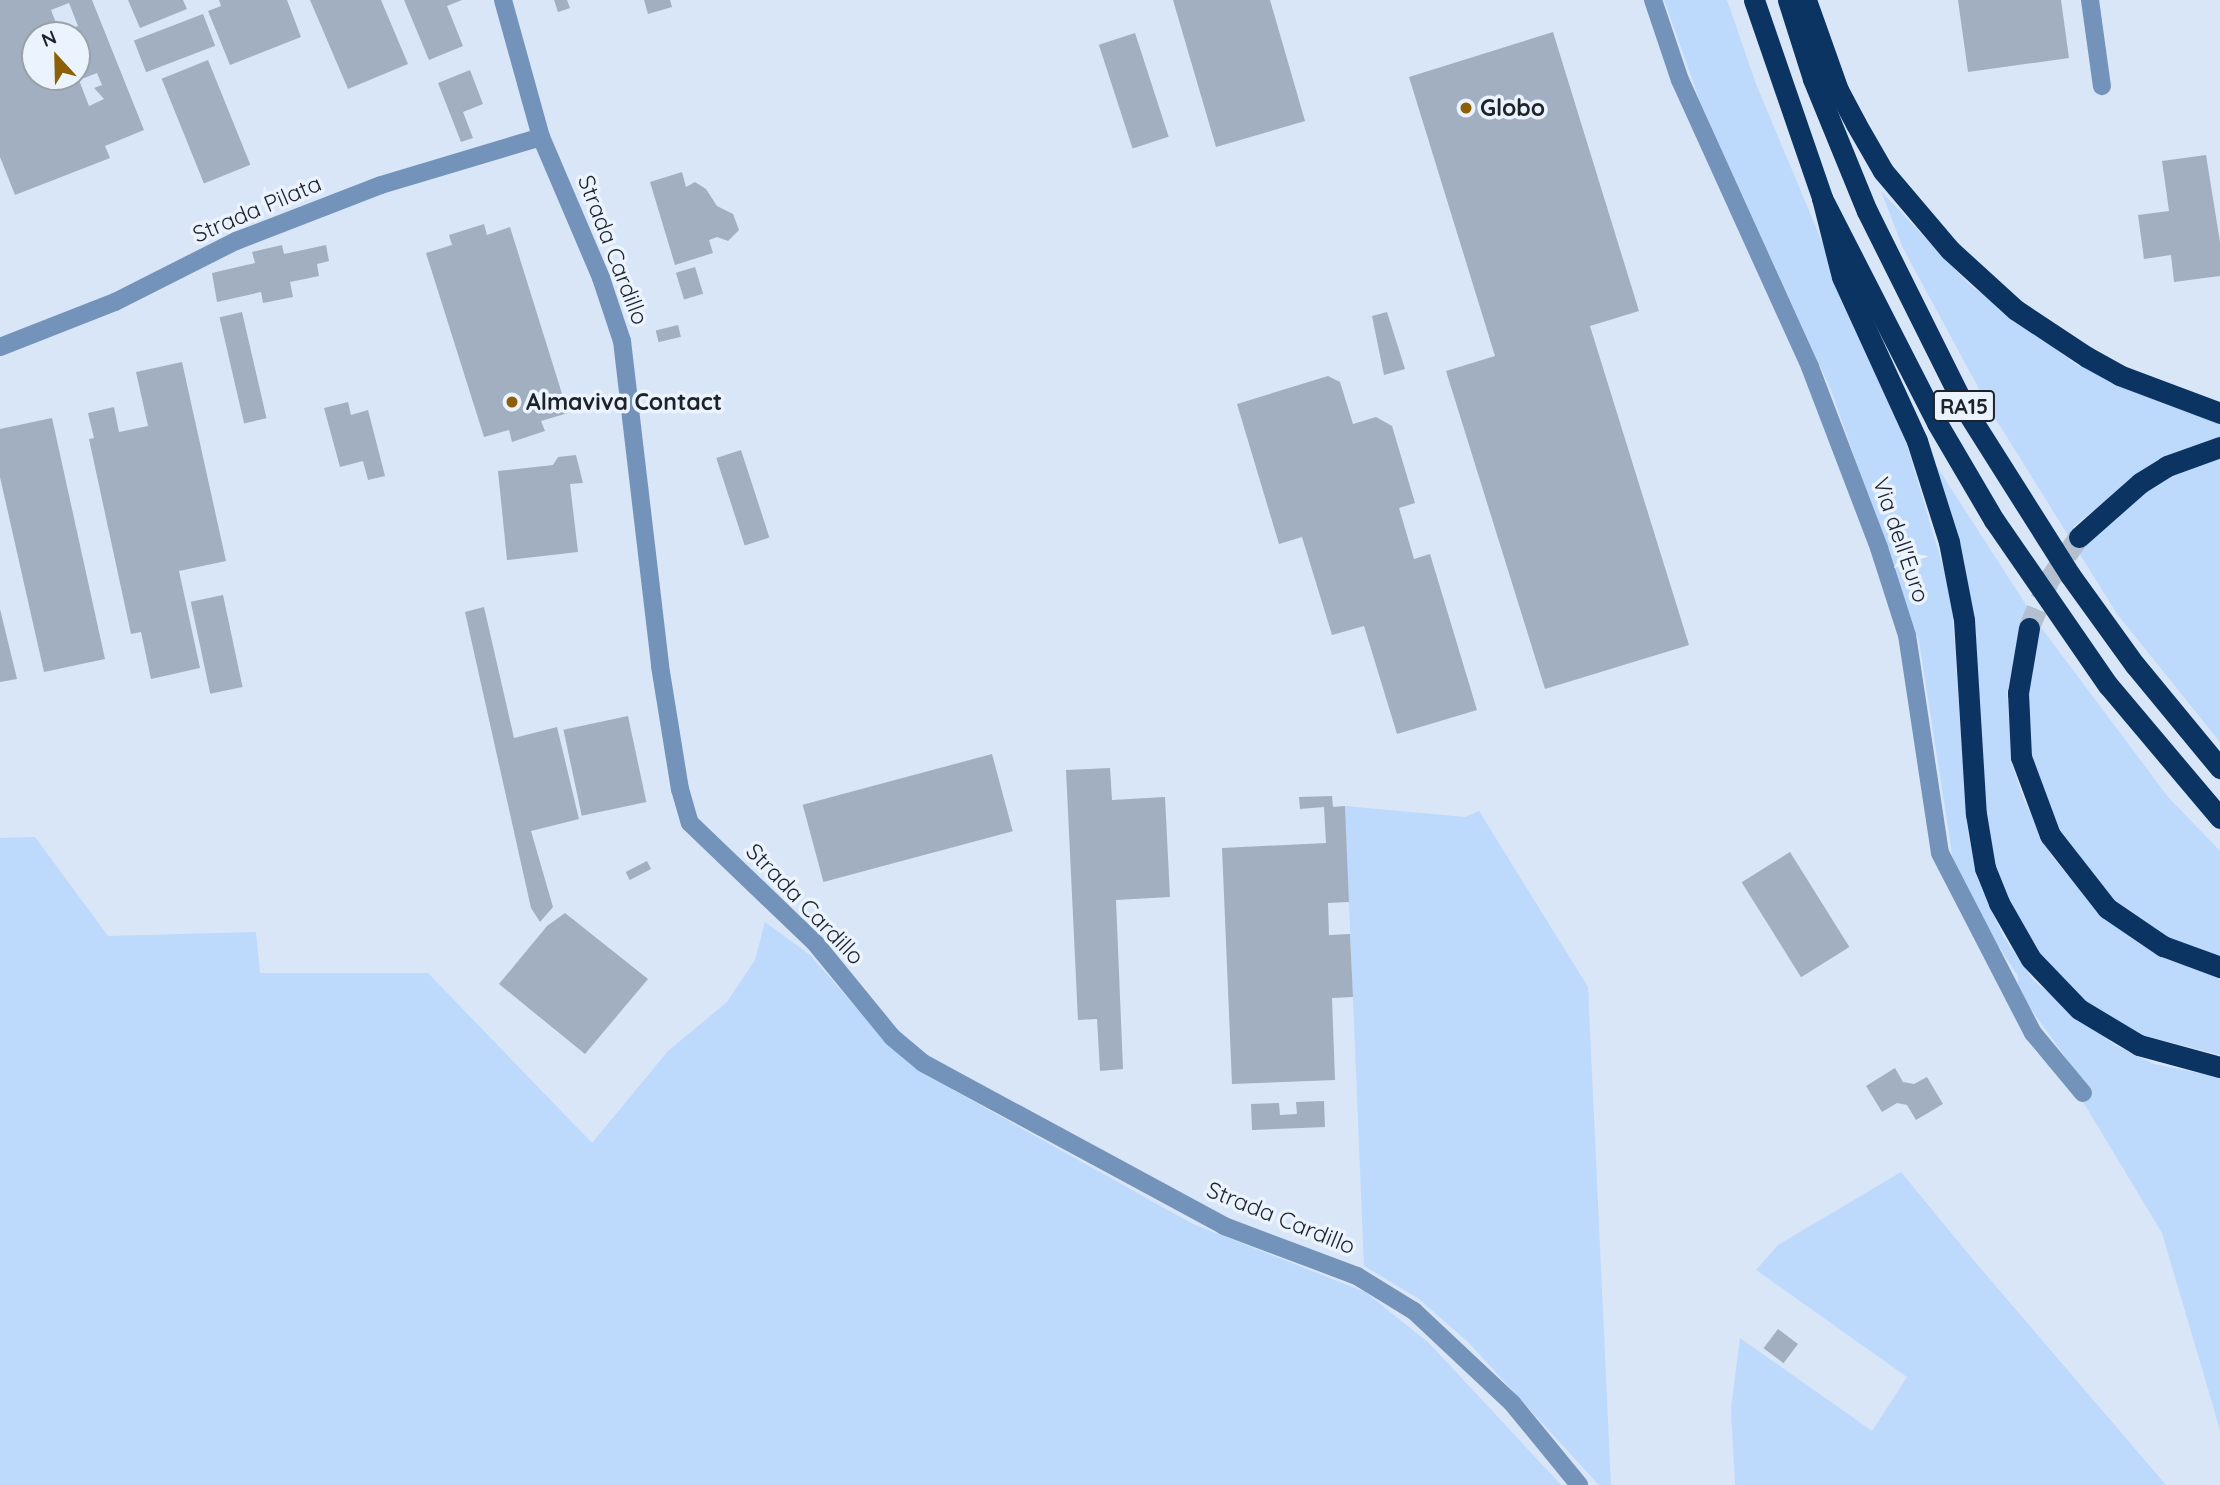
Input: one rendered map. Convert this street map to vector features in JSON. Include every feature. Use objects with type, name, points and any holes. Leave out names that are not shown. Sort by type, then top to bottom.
[{"type":"highway","name":"RA15","points":[[1754,0],[1822,198],[1924,399],[1994,520],[2108,685],[2220,818]]},
{"type":"highway","name":"RA15","points":[[1788,0],[1814,79],[1867,211],[1967,412],[2070,575],[2135,665],[2220,768]]},
{"type":"highway","points":[[1806,0],[1838,90],[1883,171],[1950,250],[2016,310],[2087,357],[2119,375],[2220,412]]},
{"type":"highway","points":[[1822,198],[1842,277],[1917,441],[1949,542],[1964,620],[1976,814],[1985,868],[1998,903],[2031,959],[2079,1009],[2139,1045],[2220,1067]]},
{"type":"highway","points":[[2079,537],[2140,483],[2167,466],[2220,447]]},
{"type":"highway","points":[[2029,628],[2018,694],[2021,757],[2029,789],[2050,835],[2107,908],[2163,946],[2220,967]]},
{"type":"street","name":"Strada Cardillo","points":[[503,0],[541,137],[601,278],[622,341],[660,666],[680,789],[690,823],[816,944],[892,1037],[923,1063],[1224,1226],[1356,1276],[1414,1311],[1512,1403],[1579,1485]]},
{"type":"street","name":"Via dell'Euro","points":[[1653,0],[1680,80],[1810,367],[1879,548],[1908,635],[1944,863],[2033,1033],[2083,1093]]},
{"type":"street","points":[[2090,0],[2102,86]]},
{"type":"street","name":"Strada Pilata","points":[[0,347],[115,302],[248,236],[381,185],[541,137]]},
{"type":"shaded area","points":[[1664,0],[1727,0],[1756,84],[1906,442],[1951,594],[1968,833],[1979,882],[2003,936],[2034,981],[2115,1045],[2154,1064],[2220,1077],[2220,1430],[2162,1233],[2082,1100],[2091,1093],[2018,991],[2018,976],[1975,910],[1953,860],[1919,641],[1831,390],[1701,104]]},
{"type":"shaded area","points":[[1881,191],[1970,285],[2077,365],[2220,423],[2220,438],[2145,469],[2073,527],[2085,544],[2151,484],[2220,455],[2220,742],[2117,614],[1992,413],[1903,248]]},
{"type":"shaded area","points":[[1934,462],[2037,622],[2168,797],[2220,851],[2220,959],[2181,946],[2118,909],[2068,852],[2029,760],[2025,690],[2038,638],[2024,618],[2007,692],[2012,764],[2023,798],[2051,855],[2099,912],[2155,952],[2220,976],[2220,1055],[2141,1035],[2092,1008],[2033,949],[1998,882],[1988,843]]},
{"type":"shaded area","points":[[1345,806],[1465,817],[1479,811],[1588,987],[1611,1485],[1599,1485],[1468,1342],[1419,1299],[1364,1266]]},
{"type":"shaded area","points":[[35,837],[108,936],[256,932],[260,973],[428,973],[592,1143],[668,1051],[727,1002],[755,960],[765,922],[810,955],[889,1045],[919,1071],[1193,1224],[1365,1292],[1429,1343],[1561,1485],[0,1485],[0,838]]},
{"type":"shaded area","points":[[1901,1172],[2166,1485],[1735,1485],[1731,1409],[1740,1338],[1872,1431],[1907,1377],[1756,1270],[1778,1245]]},
{"type":"building","points":[[0,0],[92,0],[144,130],[105,146],[110,158],[15,195],[0,157]]},
{"type":"building","points":[[128,0],[183,0],[187,9],[140,28]]},
{"type":"building","points":[[219,0],[287,0],[301,37],[230,65],[208,11],[221,6]]},
{"type":"building","points":[[310,0],[381,0],[408,64],[348,89]]},
{"type":"building","points":[[404,0],[462,0],[447,6],[463,46],[429,60]]},
{"type":"building","points":[[554,0],[567,0],[570,8],[558,12]]},
{"type":"building","points":[[644,0],[670,0],[672,7],[648,14]]},
{"type":"building","points":[[1173,0],[1270,0],[1305,121],[1216,147]]},
{"type":"building","points":[[1958,0],[2061,0],[2069,58],[1968,72]]},
{"type":"building","points":[[203,14],[215,46],[146,72],[134,41]]},
{"type":"building","points":[[1553,32],[1639,311],[1590,326],[1689,645],[1545,689],[1446,371],[1495,356],[1409,77]]},
{"type":"building","points":[[1135,33],[1169,137],[1133,148],[1099,45]]},
{"type":"building","points":[[208,60],[250,165],[204,184],[162,79]]},
{"type":"building","points":[[470,70],[483,104],[463,112],[473,138],[461,142],[438,83]]},
{"type":"building","points":[[2206,155],[2220,242],[2220,276],[2174,282],[2171,255],[2144,259],[2138,215],[2169,211],[2162,161]]},
{"type":"building","points":[[682,172],[686,187],[695,182],[706,189],[717,206],[733,214],[739,230],[728,241],[717,237],[709,240],[713,253],[675,265],[650,182]]},
{"type":"building","points":[[484,224],[487,235],[510,227],[568,413],[541,421],[545,431],[512,442],[509,430],[484,437],[426,253],[452,245],[449,235]]},
{"type":"building","points":[[282,245],[284,254],[326,245],[329,261],[317,264],[319,276],[290,282],[293,297],[263,303],[261,292],[217,302],[212,273],[255,263],[252,252]]},
{"type":"building","points":[[695,267],[703,294],[684,300],[676,273]]},
{"type":"building","points":[[242,312],[267,418],[244,423],[220,317]]},
{"type":"building","points":[[1387,312],[1405,369],[1384,375],[1372,316]]},
{"type":"building","points":[[678,325],[681,337],[659,342],[656,331]]},
{"type":"building","points":[[182,362],[226,561],[179,571],[200,668],[151,679],[141,632],[131,634],[89,439],[94,438],[88,413],[114,407],[119,432],[148,426],[136,372]]},
{"type":"building","points":[[1328,376],[1340,382],[1353,424],[1376,417],[1392,426],[1415,503],[1399,508],[1414,559],[1430,554],[1477,710],[1397,734],[1364,626],[1332,635],[1302,537],[1279,544],[1237,404]]},
{"type":"building","points":[[348,402],[351,415],[368,410],[385,476],[368,480],[363,461],[340,467],[324,408]]},
{"type":"building","points":[[52,418],[105,659],[44,672],[0,477],[0,429]]},
{"type":"building","points":[[741,450],[769,537],[745,546],[716,458]]},
{"type":"building","points":[[576,455],[583,483],[570,484],[578,552],[507,560],[498,471],[553,465],[558,457]]},
{"type":"building","points":[[223,595],[243,687],[210,694],[191,602]]},
{"type":"building","points":[[484,607],[514,738],[557,727],[579,819],[531,831],[553,907],[540,922],[531,908],[465,612]]},
{"type":"building","points":[[0,609],[17,679],[0,682]]},
{"type":"building","points":[[628,716],[646,802],[582,816],[563,730]]},
{"type":"building","points":[[992,754],[1013,831],[823,882],[803,805]]},
{"type":"building","points":[[1110,768],[1112,800],[1165,797],[1170,897],[1116,900],[1123,1069],[1100,1071],[1097,1019],[1078,1020],[1066,770]]},
{"type":"building","points":[[1332,796],[1333,807],[1345,806],[1349,902],[1328,903],[1329,935],[1350,934],[1353,997],[1332,998],[1335,1080],[1232,1084],[1222,848],[1326,843],[1324,807],[1300,809],[1299,797]]},
{"type":"building","points":[[1790,852],[1849,947],[1801,977],[1742,882]]},
{"type":"building","points":[[647,861],[651,869],[630,880],[626,872]]},
{"type":"building","points":[[565,913],[648,979],[585,1054],[499,984],[547,926]]},
{"type":"building","points":[[1895,1068],[1903,1082],[1914,1084],[1927,1077],[1943,1104],[1916,1120],[1907,1105],[1897,1103],[1882,1112],[1866,1086]]},
{"type":"building","points":[[1324,1101],[1325,1127],[1252,1130],[1251,1104],[1279,1103],[1280,1115],[1297,1114],[1296,1102]]},
{"type":"building","points":[[1778,1329],[1798,1344],[1784,1363],[1764,1348]]},
{"type":"tunnel","points":[[2029,628],[2049,580],[2079,537]]},
{"type":"place","name":"Globo","points":[[1466,108]]},
{"type":"place","name":"Almaviva Contact","points":[[512,402]]}]
